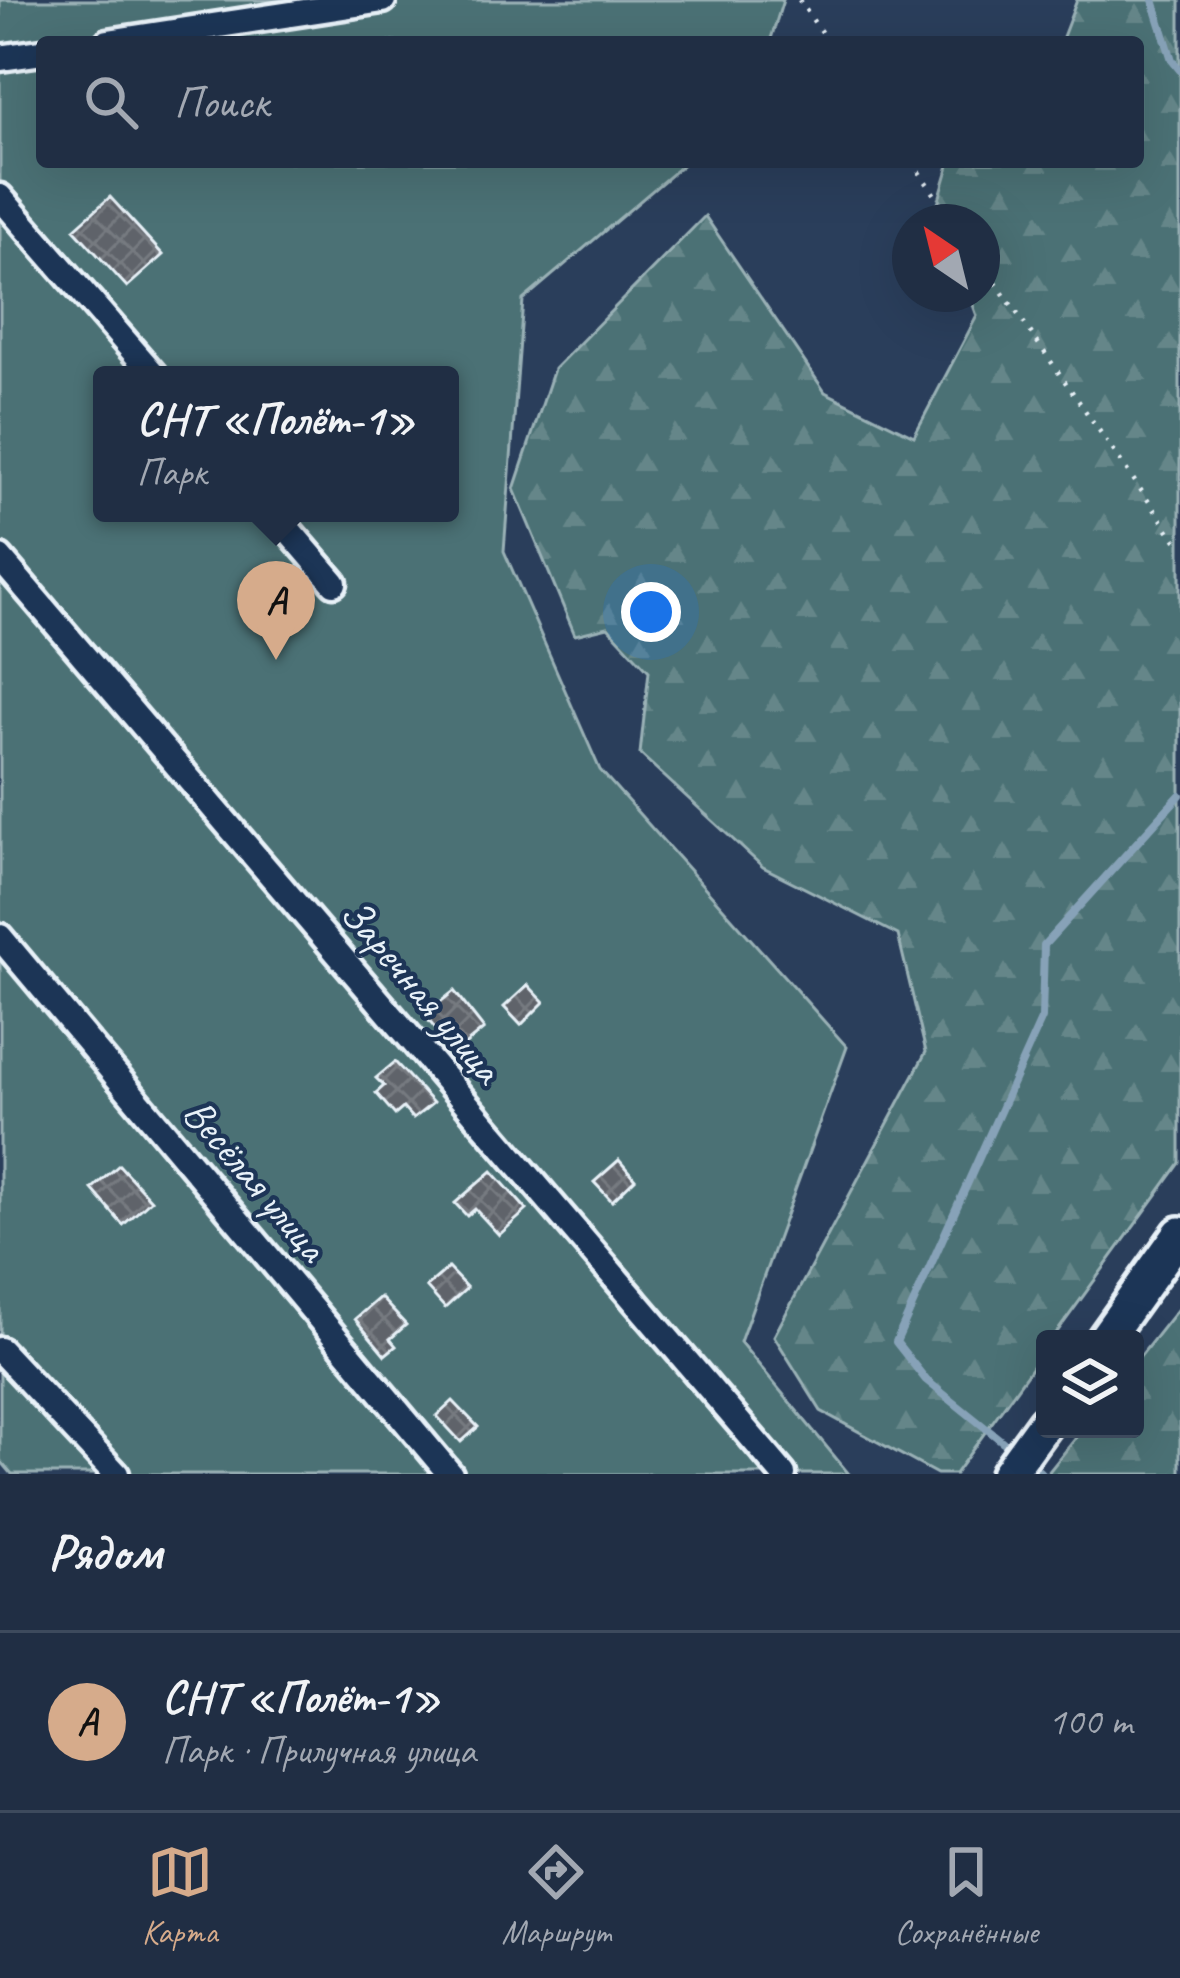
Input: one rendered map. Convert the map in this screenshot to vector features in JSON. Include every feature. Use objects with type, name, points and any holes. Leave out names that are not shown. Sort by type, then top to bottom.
[{"type":"street","points":[[146,36],[382,0]]},
{"type":"street","points":[[0,58],[36,53]]},
{"type":"street","points":[[0,196],[146,366]]},
{"type":"street","points":[[282,522],[334,583]]},
{"type":"street","name":"Заречная улица","points":[[0,558],[783,1474]]},
{"type":"street","name":"Весёлая улица","points":[[0,937],[450,1474]]},
{"type":"street","points":[[1111,1330],[1180,1234]]},
{"type":"street","points":[[0,1350],[116,1474]]},
{"type":"street","points":[[1009,1474],[1036,1436]]},
{"type":"path","points":[[799,0],[824,36]]},
{"type":"path","points":[[916,168],[941,204]]},
{"type":"path","points":[[1000,289],[1180,546]]},
{"type":"green space","points":[[0,0],[783,0],[772,36],[36,36],[36,168],[679,168],[523,300],[504,551],[600,770],[847,1047],[740,1342],[849,1474],[12,1474],[0,1460]]},
{"type":"green space","points":[[1077,0],[1180,0],[1180,1163],[1059,1330],[1036,1330],[1036,1362],[955,1474],[937,1474],[821,1411],[774,1336],[926,1052],[898,935],[763,867],[640,754],[649,671],[608,627],[575,635],[514,489],[554,369],[705,216],[825,392],[914,436],[976,312],[1000,312],[1000,204],[938,204],[948,168],[1144,168],[1144,36],[1063,36]]},
{"type":"green space","points":[[1180,1306],[1180,1474],[1047,1474],[1076,1438],[1144,1438],[1144,1352]]},
{"type":"building","points":[[110,197],[163,255],[127,287],[74,229]]},
{"type":"building","points":[[528,985],[544,1002],[521,1025],[504,1007]]},
{"type":"building","points":[[454,991],[484,1029],[455,1053],[424,1015]]},
{"type":"building","points":[[395,1062],[433,1103],[413,1119],[403,1108],[395,1115],[376,1093],[384,1086],[376,1078]]},
{"type":"building","points":[[619,1160],[635,1179],[612,1201],[594,1182]]},
{"type":"building","points":[[119,1165],[151,1200],[123,1225],[92,1189]]},
{"type":"building","points":[[492,1171],[527,1210],[499,1235],[475,1209],[467,1216],[455,1203]]},
{"type":"building","points":[[448,1268],[467,1288],[445,1308],[426,1287]]},
{"type":"building","points":[[380,1297],[406,1325],[390,1339],[396,1346],[385,1355],[355,1319]]},
{"type":"building","points":[[453,1401],[478,1427],[461,1442],[437,1416]]},
{"type":"waterway","points":[[1153,0],[1172,60],[1180,70]]},
{"type":"waterway","points":[[1003,1442],[926,1380],[896,1342],[1042,1018],[1044,945],[1180,795]]},
{"type":"waterway","points":[[1039,1471],[1042,1474]]},
{"type":"place","name":"СНТ «Полёт-1»","points":[[276,660]]}]
